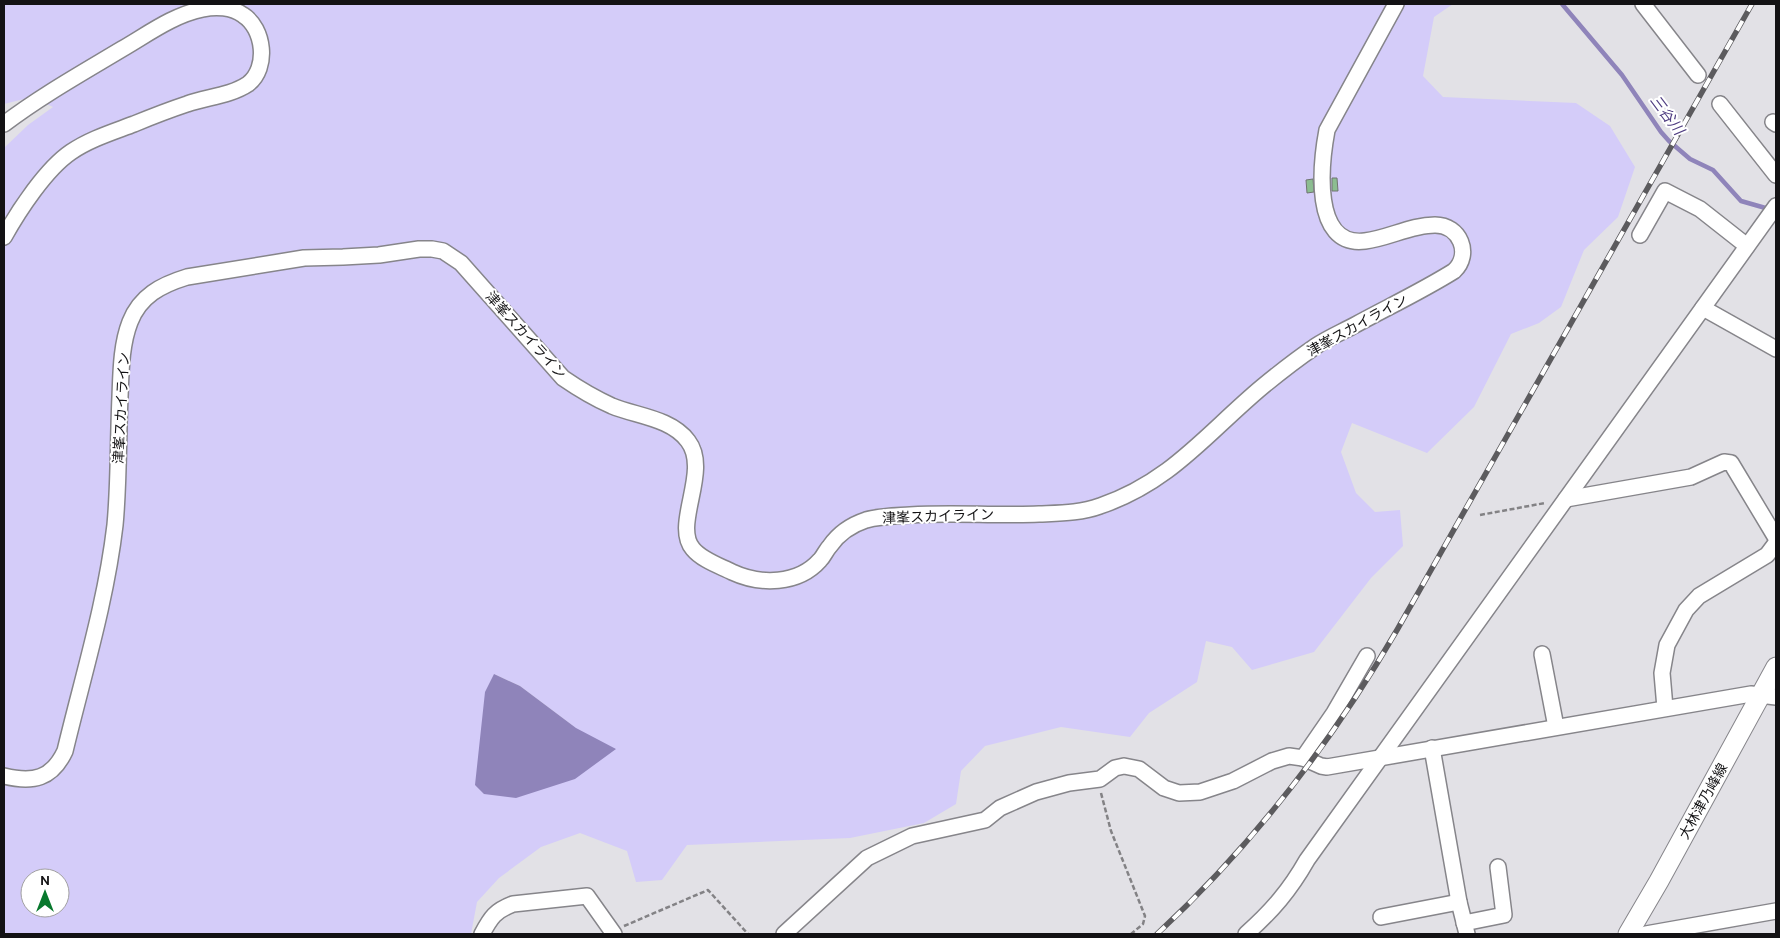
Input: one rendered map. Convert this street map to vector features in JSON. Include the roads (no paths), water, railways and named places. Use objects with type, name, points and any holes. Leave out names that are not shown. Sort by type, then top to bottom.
[{"type":"main road","name":"大林津乃峰線","points":[[1635,934],[1659,881],[1769,696],[1776,667]]},
{"type":"street","name":"津峯スカイライン","points":[[4,776],[29,779],[40,777],[54,769],[65,751],[97,624],[111,558],[115,522],[121,359],[129,324],[135,311],[145,298],[156,289],[187,277],[304,258],[343,258],[419,249],[443,251],[461,263],[563,378],[584,393],[614,407],[658,421],[676,430],[688,440],[694,454],[695,464],[694,488],[687,526],[688,539],[693,549],[705,558],[735,573],[769,582],[784,580],[799,575],[811,568],[821,559],[840,533],[853,525],[869,519],[924,514],[1028,515],[1065,513],[1099,507],[1143,488],[1171,469],[1262,388],[1317,345],[1454,271],[1462,259],[1462,244],[1457,235],[1446,227],[1426,226],[1368,241],[1353,241],[1334,230],[1325,208],[1322,184],[1323,152],[1327,130],[1396,4]]},
{"type":"street","points":[[1643,4],[1698,75]]},
{"type":"street","points":[[4,124],[77,76],[176,17],[203,9],[228,8],[248,18],[256,29],[261,44],[261,61],[260,68],[253,79],[240,88],[187,104],[100,137],[71,152],[49,172],[20,211],[4,237]]},
{"type":"street","points":[[1720,104],[1776,176]]},
{"type":"street","points":[[1640,235],[1665,190],[1700,209],[1747,246]]},
{"type":"street","points":[[1246,934],[1268,915],[1293,885],[1307,860],[1774,210]]},
{"type":"street","points":[[1703,308],[1776,349]]},
{"type":"street","points":[[1566,499],[1691,477],[1724,462],[1731,463],[1776,538]]},
{"type":"street","points":[[1665,708],[1662,673],[1667,645],[1686,610],[1699,596],[1767,555],[1776,543]]},
{"type":"street","points":[[1542,654],[1556,727]]},
{"type":"street","points":[[1303,758],[1334,713],[1367,656]]},
{"type":"street","points":[[784,934],[867,858],[912,836],[985,820],[1000,808],[1036,792],[1069,783],[1100,779],[1115,768],[1124,766],[1139,769],[1164,788],[1179,793],[1200,792],[1233,781],[1272,761],[1289,756],[1303,758],[1327,767],[1751,694],[1769,696]]},
{"type":"street","points":[[1432,748],[1459,902],[1466,929],[1504,915],[1498,867]]},
{"type":"street","points":[[482,934],[491,916],[502,908],[513,904],[587,896],[612,933]]},
{"type":"street","points":[[1381,916],[1459,902]]},
{"type":"street","points":[[1635,934],[1776,911]]},
{"type":"waterway","name":"三谷川","points":[[1562,4],[1622,75],[1669,141],[1690,159],[1713,170],[1741,201],[1769,209]]},
{"type":"railway","points":[[1157,934],[1226,865],[1289,791],[1346,712],[1372,672],[1752,4]]}]
